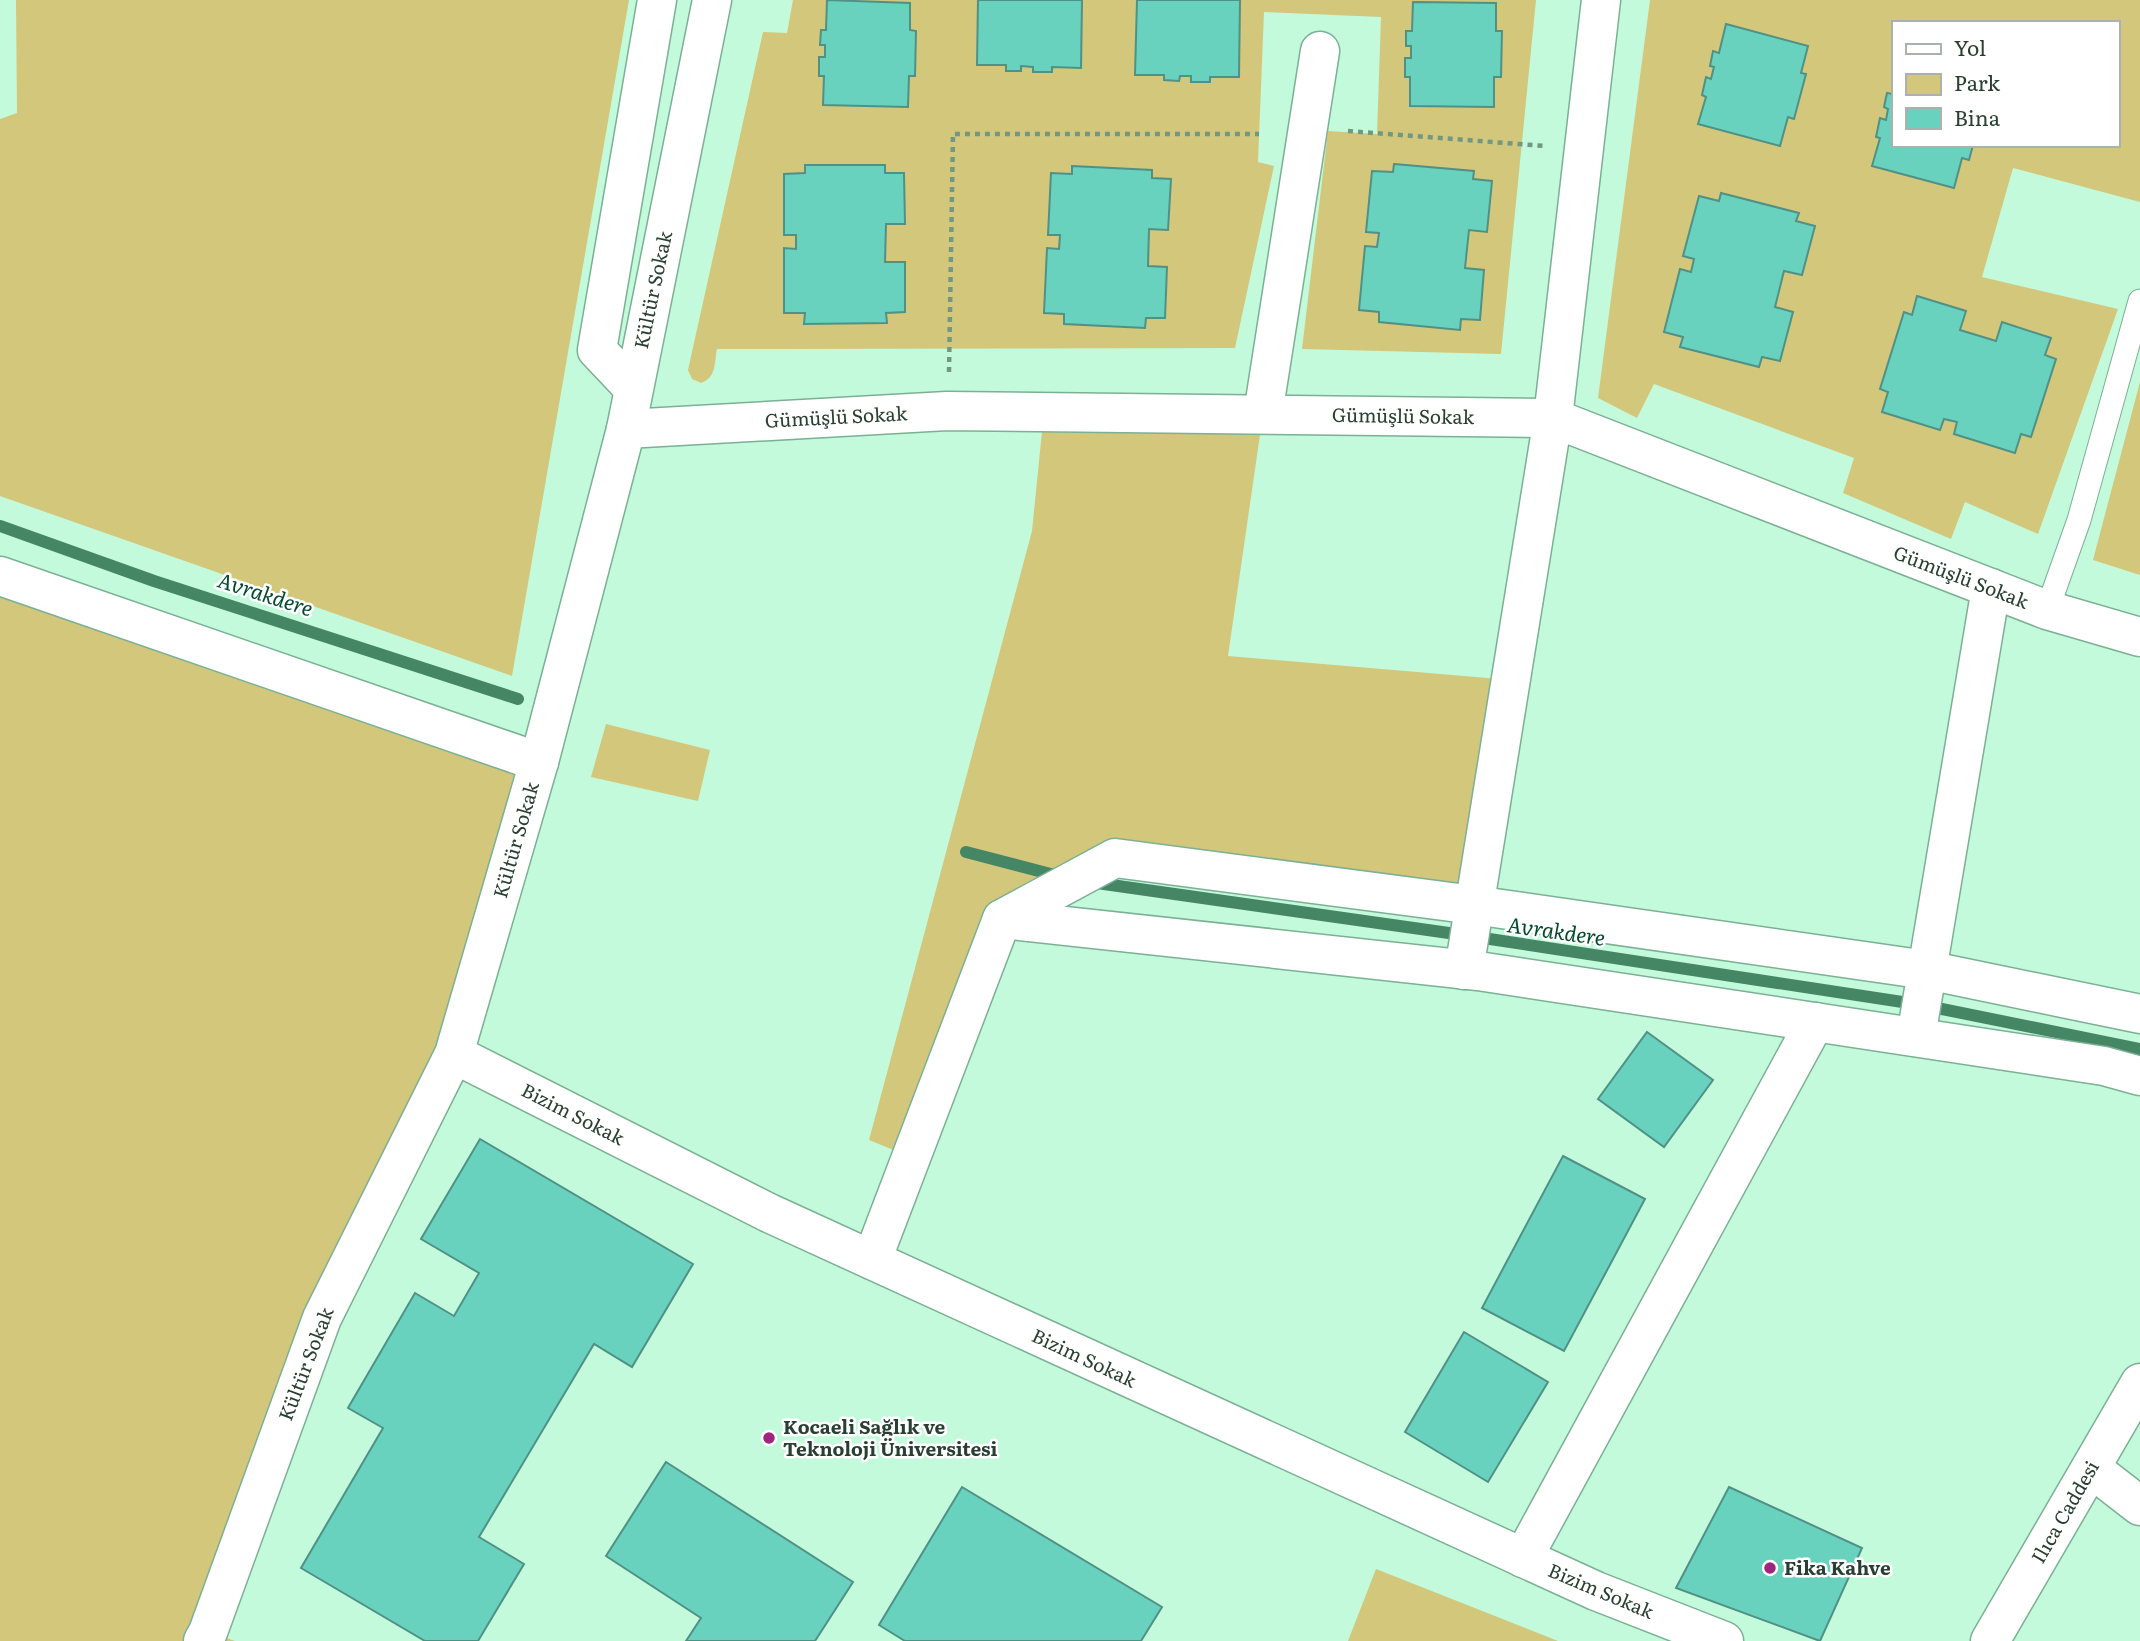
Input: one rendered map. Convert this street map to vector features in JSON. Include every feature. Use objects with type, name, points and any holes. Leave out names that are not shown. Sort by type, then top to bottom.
[{"type":"street","points":[[633,388],[597,350],[657,0]]},
{"type":"street","name":"Kültür Sokak","points":[[216,1638],[322,1318],[454,1054],[539,762],[626,429],[712,0]]},
{"type":"street","points":[[1464,970],[1553,418],[1601,0]]},
{"type":"street","points":[[1264,414],[1320,51]]},
{"type":"street","name":"Gümüşlü Sokak","points":[[626,429],[947,411],[1553,418],[2048,610],[2140,637]]},
{"type":"street","points":[[0,576],[539,762]]},
{"type":"street","points":[[1916,1037],[1991,588]]},
{"type":"street","points":[[872,1260],[1002,919],[1115,858],[1475,905],[1927,971],[2140,1014]]},
{"type":"street","points":[[1002,919],[1464,970],[2104,1066],[2140,1076]]},
{"type":"street","points":[[1523,1558],[1815,1022]]},
{"type":"street","name":"Bizim Sokak","points":[[454,1054],[769,1213],[1596,1591],[1724,1641]]},
{"type":"street","name":"Ilıca Caddesi","points":[[1990,1641],[2140,1384]]},
{"type":"street","points":[[2091,1468],[2140,1506]]},
{"type":"lane","points":[[2048,610],[2079,520],[2140,301]]},
{"type":"path","points":[[1306,128],[1522,143],[1584,151]]},
{"type":"path","points":[[947,411],[953,134],[1259,134]]},
{"type":"green space","points":[[16,0],[629,0],[512,676],[0,496],[0,119],[17,113]]},
{"type":"green space","points":[[793,0],[1536,0],[1501,354],[1302,349],[1328,131],[1377,134],[1381,17],[1264,12],[1258,162],[1274,166],[1235,348],[717,349],[710,377],[701,383],[692,379],[688,370],[763,32],[787,33]]},
{"type":"green space","points":[[1650,0],[2140,0],[2140,202],[2013,168],[1982,277],[2118,309],[2038,534],[1965,502],[1951,539],[1843,493],[1854,458],[1654,384],[1637,418],[1598,398]]},
{"type":"green space","points":[[2140,382],[2140,575],[2093,560]]},
{"type":"green space","points":[[1044,412],[1263,414],[1228,656],[1511,680],[1474,905],[1115,858],[1002,919],[911,1157],[869,1140],[1032,531]]},
{"type":"green space","points":[[0,576],[539,762],[454,1054],[209,1632],[235,1641],[0,1641]]},
{"type":"green space","points":[[606,724],[710,750],[698,801],[591,777]]},
{"type":"green space","points":[[1376,1569],[1558,1641],[1348,1641]]},
{"type":"building","points":[[827,0],[910,3],[910,30],[916,31],[915,76],[909,76],[908,107],[823,105],[824,76],[819,76],[819,57],[825,57],[825,45],[820,45],[821,30],[826,30]]},
{"type":"building","points":[[978,0],[1082,0],[1081,68],[1052,67],[1052,72],[1033,72],[1033,67],[1021,66],[1021,71],[1006,71],[1006,65],[977,65]]},
{"type":"building","points":[[1137,0],[1240,0],[1239,77],[1210,77],[1210,82],[1191,82],[1191,76],[1180,76],[1179,81],[1164,80],[1164,75],[1135,75]]},
{"type":"building","points":[[1413,2],[1496,3],[1496,31],[1502,31],[1501,77],[1494,77],[1494,107],[1410,106],[1410,77],[1405,77],[1405,58],[1411,58],[1411,46],[1406,46],[1406,31],[1412,31]]},
{"type":"building","points":[[1726,24],[1808,46],[1801,73],[1806,74],[1794,119],[1788,117],[1780,146],[1698,124],[1706,97],[1702,95],[1706,77],[1711,79],[1714,67],[1710,66],[1713,51],[1719,53]]},
{"type":"building","points":[[1887,93],[1892,94],[1892,147],[1972,147],[1969,160],[1962,158],[1954,188],[1872,166],[1880,138],[1876,137],[1880,118],[1886,120],[1888,109],[1884,107]]},
{"type":"building","points":[[1394,164],[1474,171],[1473,179],[1492,181],[1487,232],[1469,230],[1465,268],[1484,270],[1480,320],[1461,319],[1460,330],[1379,322],[1379,312],[1359,310],[1365,246],[1377,247],[1379,233],[1366,232],[1372,171],[1393,172]]},
{"type":"building","points":[[805,165],[885,165],[885,173],[904,173],[905,224],[886,224],[885,262],[905,262],[905,312],[886,313],[887,323],[804,324],[805,313],[784,313],[784,248],[796,249],[796,235],[784,235],[784,174],[805,173]]},
{"type":"building","points":[[1072,166],[1152,170],[1152,178],[1171,179],[1168,230],[1149,229],[1148,266],[1167,267],[1165,318],[1146,318],[1145,328],[1064,324],[1064,314],[1044,313],[1047,248],[1059,249],[1060,235],[1048,235],[1051,173],[1072,174]]},
{"type":"building","points":[[1721,193],[1799,213],[1796,221],[1815,226],[1802,275],[1784,271],[1775,307],[1793,312],[1780,361],[1762,357],[1759,367],[1680,347],[1683,337],[1664,332],[1680,269],[1691,272],[1694,259],[1683,256],[1699,196],[1719,201]]},
{"type":"building","points":[[1917,296],[1966,311],[1960,330],[1996,341],[2002,322],[2051,338],[2045,355],[2056,359],[2031,437],[2021,434],[2015,453],[1954,434],[1957,422],[1944,419],[1940,430],[1882,412],[1888,392],[1880,389],[1904,312],[1912,315]]},
{"type":"building","points":[[1647,1032],[1713,1080],[1664,1147],[1598,1099]]},
{"type":"building","points":[[480,1139],[693,1264],[632,1367],[594,1344],[479,1537],[524,1564],[478,1641],[425,1641],[301,1568],[383,1428],[348,1408],[415,1293],[454,1316],[479,1273],[421,1239]]},
{"type":"building","points":[[1563,1156],[1645,1199],[1564,1351],[1482,1308]]},
{"type":"building","points":[[1464,1332],[1548,1382],[1488,1482],[1405,1432]]},
{"type":"building","points":[[666,1462],[853,1582],[815,1641],[686,1641],[701,1618],[606,1556]]},
{"type":"building","points":[[962,1487],[1162,1607],[1141,1641],[905,1641],[879,1625]]},
{"type":"building","name":"Fika Kahve","points":[[1729,1487],[1862,1548],[1820,1641],[1676,1588]]},
{"type":"waterway","name":"Avrakdere","points":[[0,526],[154,581],[518,699]]},
{"type":"waterway","name":"Avrakdere","points":[[966,852],[1062,877]]},
{"type":"waterway","name":"Avrakdere","points":[[1090,882],[1470,936],[1922,1005],[2140,1049]]},
{"type":"place","name":"Kocaeli Sağlık ve Teknoloji Üniversitesi","points":[[769,1438]]},
{"type":"place","name":"Fika Kahve","points":[[1770,1568]]}]
